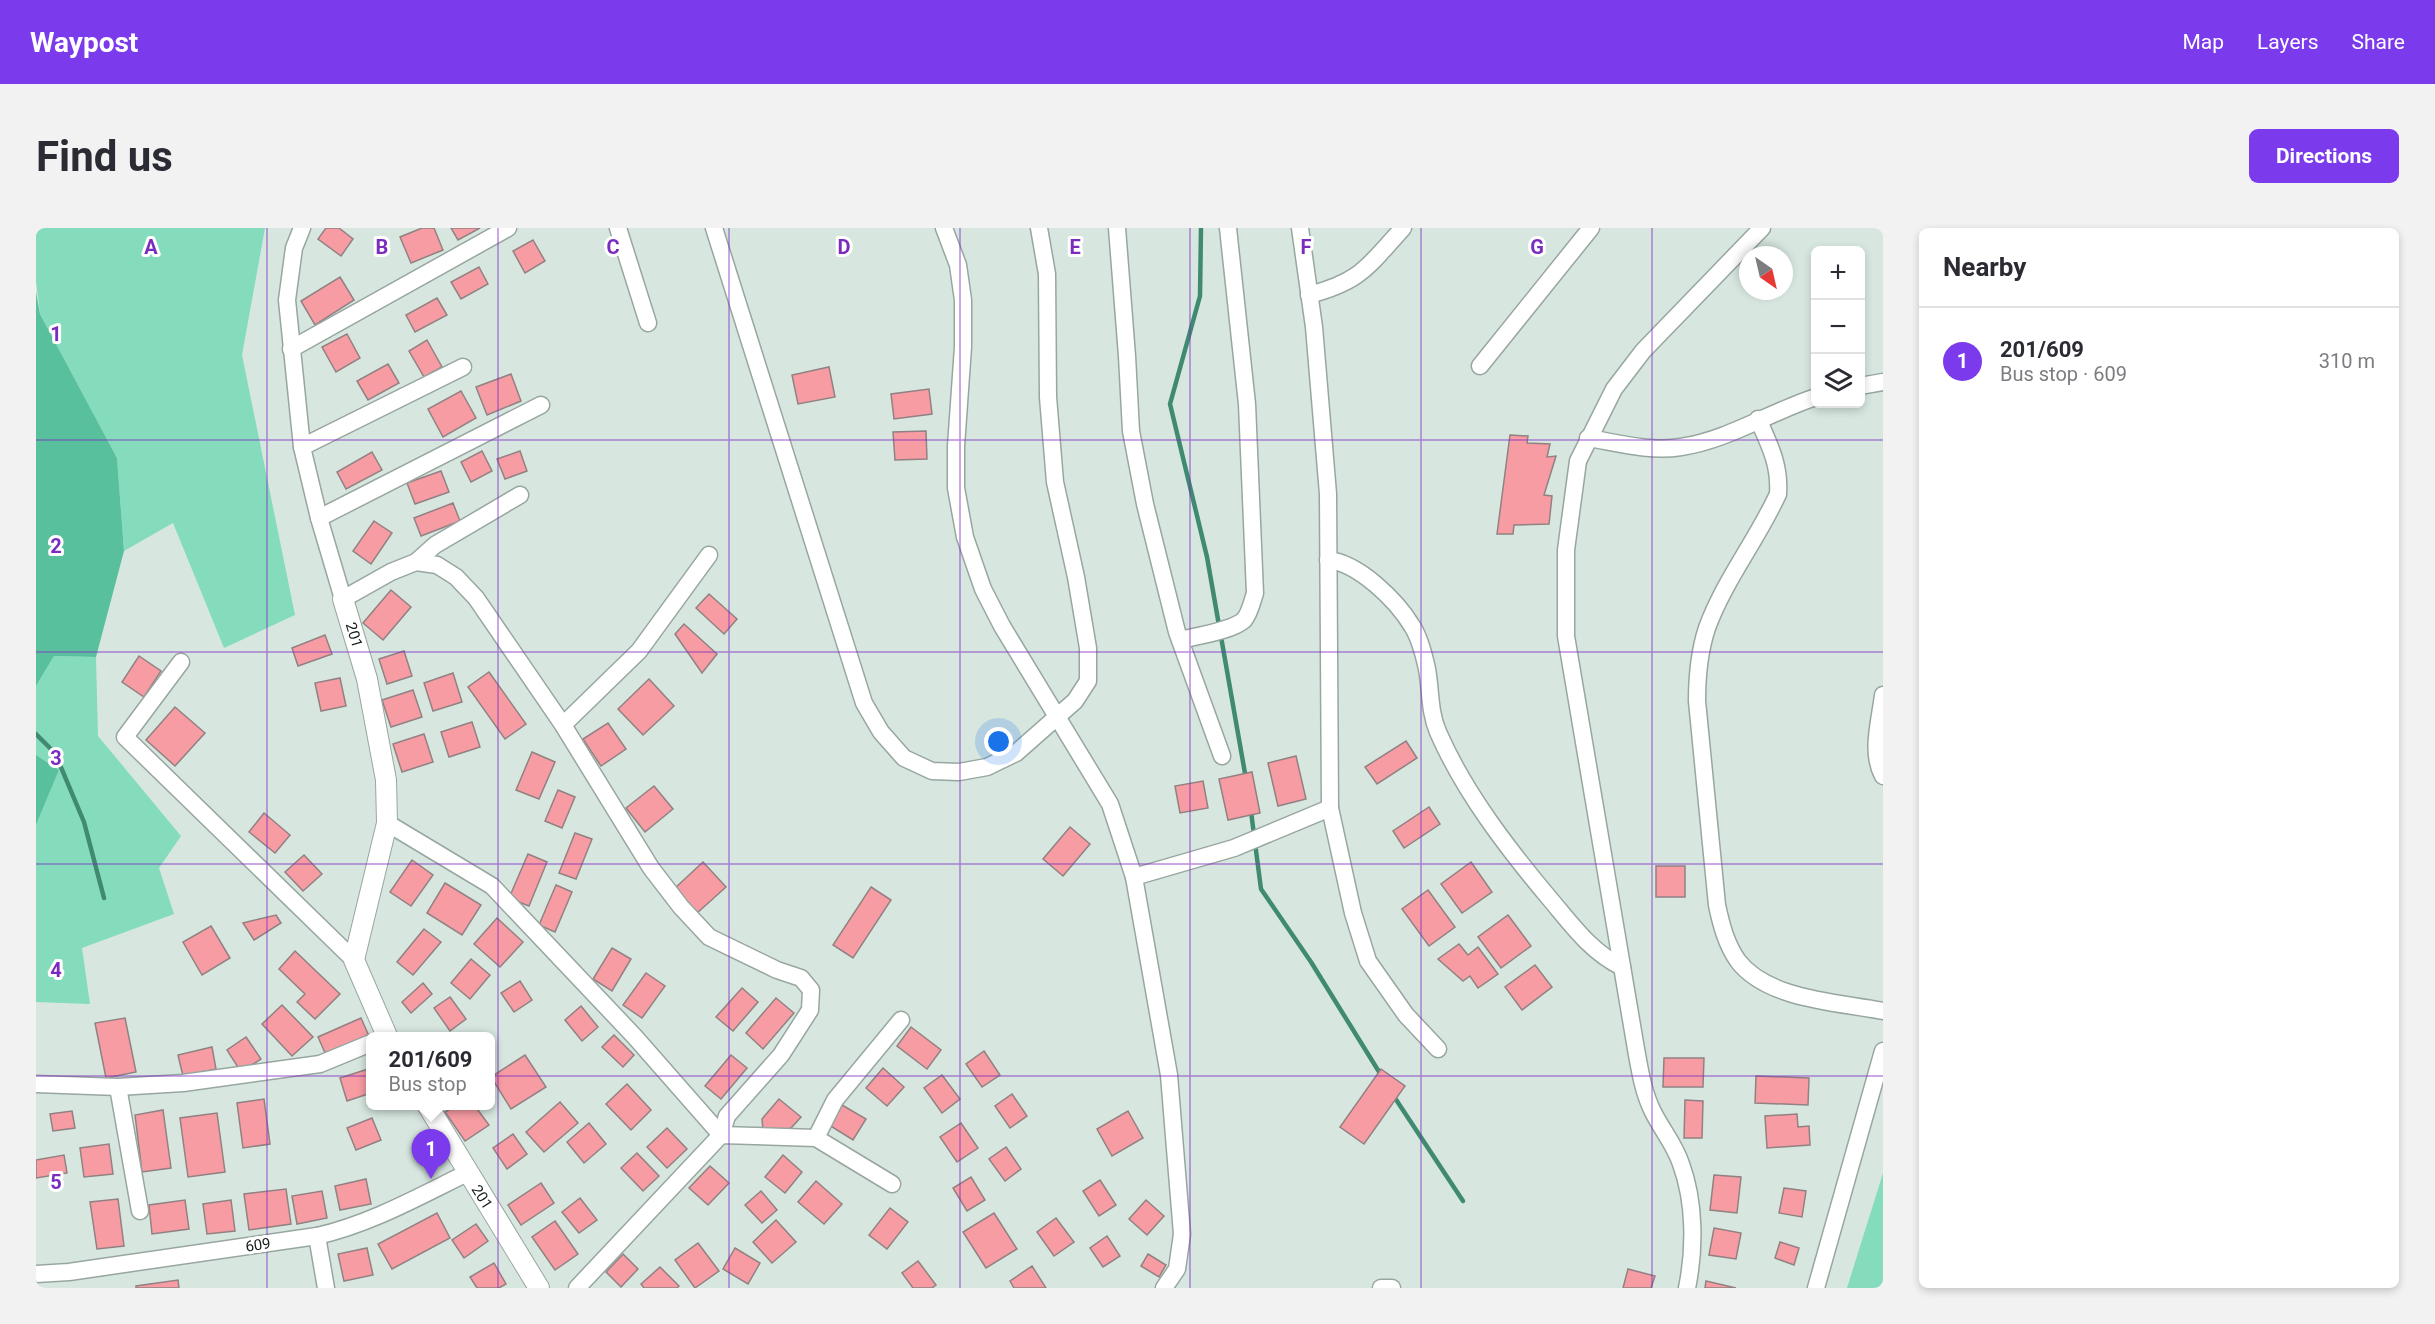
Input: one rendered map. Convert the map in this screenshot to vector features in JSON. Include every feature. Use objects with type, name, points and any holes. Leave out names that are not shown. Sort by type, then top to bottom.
[{"type":"street","name":"201","points":[[302,228],[294,248],[287,300],[302,447],[319,518],[367,679],[386,780],[387,823],[354,960]]},
{"type":"street","points":[[291,349],[508,228]]},
{"type":"street","points":[[618,228],[648,323]]},
{"type":"street","points":[[714,228],[864,703],[881,732],[904,758],[932,771],[959,772],[987,767],[1016,753],[1075,701],[1088,681],[1088,648],[1076,577],[1055,482],[1048,397],[1047,274],[1039,228]]},
{"type":"street","points":[[944,228],[958,265],[963,300],[956,488],[965,537],[983,589],[1002,626],[1110,804],[1134,877],[1169,1075],[1182,1234],[1177,1269],[1164,1288]]},
{"type":"street","points":[[1117,228],[1128,356],[1131,431],[1145,504],[1180,640],[1222,756]]},
{"type":"street","points":[[1180,640],[1231,626],[1244,620],[1251,609],[1255,593],[1247,404],[1228,228]]},
{"type":"street","points":[[1300,228],[1309,295],[1328,494],[1330,808],[1353,913],[1368,961],[1406,1015],[1438,1049]]},
{"type":"street","points":[[1309,295],[1333,289],[1349,281],[1383,252],[1403,228]]},
{"type":"street","points":[[1480,366],[1591,228]]},
{"type":"street","points":[[1687,1288],[1692,1226],[1688,1188],[1674,1146],[1661,1128],[1647,1099],[1636,1049],[1566,636],[1566,550],[1578,461],[1614,389],[1642,351],[1762,228]]},
{"type":"street","points":[[302,447],[462,367]]},
{"type":"street","points":[[1865,385],[1883,382]]},
{"type":"street","points":[[1588,438],[1651,448],[1679,447],[1723,435],[1811,399]]},
{"type":"street","points":[[319,518],[541,405]]},
{"type":"street","points":[[1758,419],[1773,453],[1779,475],[1778,494],[1718,603],[1707,628],[1697,674],[1697,701],[1717,905],[1723,930],[1739,962],[1771,987],[1789,993],[1883,1011]]},
{"type":"street","points":[[344,599],[392,572],[416,562],[435,545],[520,495]]},
{"type":"street","points":[[563,725],[639,651],[709,555]]},
{"type":"street","points":[[1328,560],[1354,569],[1388,596],[1412,626],[1428,670],[1430,706],[1437,731],[1469,788],[1503,843],[1588,944],[1605,958],[1622,967]]},
{"type":"street","points":[[416,562],[436,564],[456,576],[476,598],[563,725],[651,868],[681,907],[709,937],[777,970],[801,978],[811,990],[810,1010],[781,1055],[728,1116],[721,1135],[577,1288]]},
{"type":"street","points":[[181,662],[125,737],[354,960],[380,1032]]},
{"type":"street","points":[[1883,695],[1876,747],[1878,766],[1883,776]]},
{"type":"street","points":[[1134,877],[1234,848],[1330,808]]},
{"type":"street","points":[[387,823],[492,886],[635,1037],[721,1135],[816,1138],[892,1184]]},
{"type":"street","points":[[816,1138],[835,1100],[901,1020]]},
{"type":"street","points":[[36,1084],[118,1087],[183,1083],[320,1064],[366,1045]]},
{"type":"street","points":[[1816,1288],[1883,1051]]},
{"type":"street","points":[[118,1087],[140,1211]]},
{"type":"street","name":"201","points":[[430,1110],[539,1288]]},
{"type":"street","name":"609","points":[[36,1274],[69,1272],[317,1236],[349,1229],[467,1173]]},
{"type":"street","points":[[317,1236],[326,1288]]},
{"type":"street","points":[[1381,1288],[1392,1288]]},
{"type":"green space","points":[[36,228],[265,228],[242,355],[295,615],[224,648],[173,523],[124,551],[117,458],[40,314],[36,281]]},
{"type":"green space","points":[[36,292],[40,314],[117,458],[124,551],[96,657],[54,656],[36,686]]},
{"type":"green space","points":[[54,656],[96,657],[98,736],[181,836],[159,868],[174,914],[82,948],[90,1004],[36,1002],[36,825],[59,770],[36,755],[36,686]]},
{"type":"green space","points":[[36,755],[59,770],[36,825]]},
{"type":"green space","points":[[1883,1173],[1883,1288],[1847,1288]]},
{"type":"building","points":[[326,228],[339,228],[353,239],[341,256],[318,239]]},
{"type":"building","points":[[422,228],[434,228],[443,250],[411,263],[400,237]]},
{"type":"building","points":[[451,228],[480,228],[458,240]]},
{"type":"building","points":[[533,240],[545,261],[525,273],[513,251]]},
{"type":"building","points":[[479,267],[488,284],[461,299],[451,282]]},
{"type":"building","points":[[340,277],[354,300],[315,325],[301,301]]},
{"type":"building","points":[[437,298],[447,315],[415,332],[406,315]]},
{"type":"building","points":[[347,334],[360,358],[336,372],[322,347]]},
{"type":"building","points":[[427,340],[442,367],[424,377],[409,351]]},
{"type":"building","points":[[388,364],[399,383],[368,400],[357,381]]},
{"type":"building","points":[[829,367],[835,397],[798,404],[792,375]]},
{"type":"building","points":[[511,374],[521,401],[487,415],[476,387]]},
{"type":"building","points":[[929,389],[932,414],[894,419],[891,394]]},
{"type":"building","points":[[461,391],[476,418],[443,437],[428,409]]},
{"type":"building","points":[[926,431],[927,459],[895,460],[893,432]]},
{"type":"building","points":[[1510,435],[1528,436],[1527,443],[1550,444],[1547,457],[1556,456],[1544,495],[1552,496],[1549,524],[1514,525],[1513,534],[1497,534]]},
{"type":"building","points":[[482,451],[492,471],[471,482],[461,462]]},
{"type":"building","points":[[520,451],[527,471],[505,479],[497,459]]},
{"type":"building","points":[[372,452],[382,470],[346,489],[337,472]]},
{"type":"building","points":[[441,471],[449,492],[415,504],[407,483]]},
{"type":"building","points":[[453,503],[460,521],[421,536],[414,518]]},
{"type":"building","points":[[374,521],[392,533],[371,564],[353,551]]},
{"type":"building","points":[[391,590],[411,607],[383,640],[363,623]]},
{"type":"building","points":[[709,594],[737,619],[724,634],[696,608]]},
{"type":"building","points":[[684,624],[717,654],[702,673],[675,634]]},
{"type":"building","points":[[325,635],[332,654],[298,666],[292,648]]},
{"type":"building","points":[[404,651],[412,676],[387,684],[379,659]]},
{"type":"building","points":[[139,656],[161,671],[144,697],[122,682]]},
{"type":"building","points":[[489,672],[526,724],[505,739],[468,687]]},
{"type":"building","points":[[453,673],[462,702],[433,711],[424,683]]},
{"type":"building","points":[[340,678],[346,706],[321,711],[315,683]]},
{"type":"building","points":[[649,679],[674,706],[643,735],[618,709]]},
{"type":"building","points":[[413,690],[422,717],[391,727],[382,700]]},
{"type":"building","points":[[175,707],[205,733],[175,766],[146,740]]},
{"type":"building","points":[[472,722],[480,747],[449,757],[441,732]]},
{"type":"building","points":[[608,723],[626,749],[601,766],[583,739]]},
{"type":"building","points":[[424,734],[433,762],[402,772],[393,744]]},
{"type":"building","points":[[1406,741],[1417,758],[1377,784],[1365,767]]},
{"type":"building","points":[[532,752],[555,762],[539,799],[516,790]]},
{"type":"building","points":[[1296,756],[1306,799],[1278,806],[1268,763]]},
{"type":"building","points":[[1252,772],[1260,813],[1228,820],[1219,779]]},
{"type":"building","points":[[1203,781],[1208,808],[1180,813],[1175,786]]},
{"type":"building","points":[[654,786],[673,809],[645,832],[626,808]]},
{"type":"building","points":[[558,790],[575,797],[562,828],[545,821]]},
{"type":"building","points":[[1429,807],[1440,824],[1404,848],[1393,831]]},
{"type":"building","points":[[264,813],[290,835],[275,853],[249,832]]},
{"type":"building","points":[[1070,827],[1090,844],[1063,876],[1043,859]]},
{"type":"building","points":[[575,833],[592,839],[576,879],[559,873]]},
{"type":"building","points":[[528,854],[547,862],[529,906],[509,898]]},
{"type":"building","points":[[304,855],[322,874],[303,891],[285,872]]},
{"type":"building","points":[[412,860],[433,875],[411,906],[390,892]]},
{"type":"building","points":[[703,862],[726,887],[696,914],[674,889]]},
{"type":"building","points":[[1471,862],[1492,892],[1462,913],[1441,884]]},
{"type":"building","points":[[1656,866],[1685,866],[1685,897],[1656,897]]},
{"type":"building","points":[[445,883],[481,905],[462,935],[427,913]]},
{"type":"building","points":[[556,885],[572,892],[555,932],[539,925]]},
{"type":"building","points":[[871,887],[891,900],[853,958],[833,945]]},
{"type":"building","points":[[1428,890],[1455,927],[1429,946],[1402,909]]},
{"type":"building","points":[[276,915],[281,923],[254,940],[243,923]]},
{"type":"building","points":[[1508,915],[1531,946],[1501,968],[1478,937]]},
{"type":"building","points":[[497,918],[523,942],[500,967],[474,944]]},
{"type":"building","points":[[211,926],[230,958],[202,975],[183,942]]},
{"type":"building","points":[[424,929],[441,942],[413,975],[397,962]]},
{"type":"building","points":[[1459,944],[1468,955],[1478,947],[1498,974],[1478,988],[1470,976],[1463,981],[1438,959]]},
{"type":"building","points":[[612,948],[631,959],[612,991],[593,979]]},
{"type":"building","points":[[295,951],[340,994],[315,1019],[297,1002],[305,994],[279,969]]},
{"type":"building","points":[[471,959],[490,975],[470,999],[451,983]]},
{"type":"building","points":[[1535,965],[1552,987],[1522,1010],[1505,987]]},
{"type":"building","points":[[646,973],[665,986],[642,1018],[623,1005]]},
{"type":"building","points":[[520,981],[532,1000],[514,1012],[501,993]]},
{"type":"building","points":[[423,983],[432,994],[411,1013],[402,1002]]},
{"type":"building","points":[[742,988],[758,1002],[733,1031],[716,1017]]},
{"type":"building","points":[[450,997],[466,1019],[450,1031],[434,1008]]},
{"type":"building","points":[[776,998],[794,1013],[763,1049],[746,1033]]},
{"type":"building","points":[[282,1005],[313,1037],[292,1056],[262,1024]]},
{"type":"building","points":[[581,1006],[598,1027],[582,1041],[565,1020]]},
{"type":"building","points":[[125,1018],[136,1072],[106,1078],[95,1023]]},
{"type":"building","points":[[361,1018],[367,1032],[366,1037],[326,1055],[318,1037]]},
{"type":"building","points":[[911,1027],[941,1050],[927,1069],[897,1046]]},
{"type":"building","points":[[614,1035],[634,1055],[623,1067],[602,1047]]},
{"type":"building","points":[[246,1037],[261,1059],[241,1072],[227,1050]]},
{"type":"building","points":[[212,1047],[216,1069],[183,1076],[178,1055]]},
{"type":"building","points":[[984,1051],[1000,1075],[982,1087],[966,1064]]},
{"type":"building","points":[[525,1055],[546,1087],[511,1109],[495,1083],[495,1074]]},
{"type":"building","points":[[731,1055],[747,1068],[721,1099],[705,1086]]},
{"type":"building","points":[[1664,1058],[1704,1058],[1703,1087],[1663,1087]]},
{"type":"building","points":[[883,1068],[904,1087],[887,1106],[866,1088]]},
{"type":"building","points":[[1381,1069],[1405,1086],[1364,1144],[1340,1127]]},
{"type":"building","points":[[366,1070],[366,1095],[347,1101],[340,1078]]},
{"type":"building","points":[[942,1075],[960,1099],[942,1113],[924,1088]]},
{"type":"building","points":[[1756,1076],[1809,1078],[1808,1105],[1755,1103]]},
{"type":"building","points":[[627,1084],[651,1110],[631,1130],[606,1104]]},
{"type":"building","points":[[1012,1094],[1027,1116],[1010,1128],[995,1106]]},
{"type":"building","points":[[264,1099],[270,1144],[243,1148],[237,1103]]},
{"type":"building","points":[[779,1099],[801,1117],[791,1128],[763,1131],[762,1119]]},
{"type":"building","points":[[1685,1100],[1703,1101],[1702,1138],[1684,1138]]},
{"type":"building","points":[[560,1102],[578,1123],[544,1152],[526,1132]]},
{"type":"building","points":[[842,1105],[866,1119],[853,1140],[829,1125]]},
{"type":"building","points":[[163,1110],[171,1168],[142,1172],[135,1115]]},
{"type":"building","points":[[478,1110],[489,1125],[465,1141],[445,1112]]},
{"type":"building","points":[[72,1111],[75,1128],[53,1131],[50,1114]]},
{"type":"building","points":[[1128,1111],[1143,1138],[1112,1156],[1097,1129]]},
{"type":"building","points":[[217,1113],[225,1172],[188,1177],[180,1118]]},
{"type":"building","points":[[1797,1114],[1798,1127],[1809,1126],[1810,1145],[1767,1148],[1765,1116]]},
{"type":"building","points":[[372,1118],[381,1140],[356,1150],[347,1128]]},
{"type":"building","points":[[589,1123],[606,1144],[584,1163],[567,1142]]},
{"type":"building","points":[[961,1123],[978,1148],[957,1162],[940,1137]]},
{"type":"building","points":[[667,1128],[687,1149],[667,1168],[647,1147]]},
{"type":"building","points":[[513,1134],[527,1154],[507,1169],[493,1148]]},
{"type":"building","points":[[109,1144],[113,1174],[84,1177],[80,1148]]},
{"type":"building","points":[[1006,1147],[1021,1169],[1005,1181],[989,1159]]},
{"type":"building","points":[[637,1153],[659,1176],[643,1191],[621,1168]]},
{"type":"building","points":[[64,1155],[67,1173],[36,1178],[36,1160]]},
{"type":"building","points":[[783,1155],[802,1172],[785,1193],[765,1177]]},
{"type":"building","points":[[710,1166],[729,1183],[708,1205],[689,1188]]},
{"type":"building","points":[[1714,1175],[1741,1177],[1737,1213],[1710,1210]]},
{"type":"building","points":[[971,1177],[985,1200],[967,1211],[953,1188]]},
{"type":"building","points":[[366,1179],[371,1204],[340,1210],[335,1186]]},
{"type":"building","points":[[1100,1180],[1116,1205],[1099,1216],[1083,1191]]},
{"type":"building","points":[[816,1181],[842,1204],[824,1224],[798,1202]]},
{"type":"building","points":[[541,1183],[554,1203],[521,1225],[508,1205]]},
{"type":"building","points":[[1784,1188],[1806,1191],[1802,1217],[1779,1213]]},
{"type":"building","points":[[286,1189],[291,1224],[249,1230],[244,1194]]},
{"type":"building","points":[[322,1191],[327,1218],[297,1224],[292,1196]]},
{"type":"building","points":[[761,1191],[777,1210],[762,1223],[745,1205]]},
{"type":"building","points":[[580,1198],[597,1220],[579,1233],[562,1212]]},
{"type":"building","points":[[118,1199],[124,1246],[97,1249],[90,1202]]},
{"type":"building","points":[[185,1200],[189,1229],[152,1234],[149,1205]]},
{"type":"building","points":[[231,1200],[235,1231],[207,1234],[203,1204]]},
{"type":"building","points":[[1146,1200],[1164,1216],[1147,1235],[1129,1219]]},
{"type":"building","points":[[890,1208],[908,1222],[887,1249],[869,1235]]},
{"type":"building","points":[[437,1213],[450,1238],[392,1269],[378,1244]]},
{"type":"building","points":[[994,1213],[1017,1249],[986,1268],[963,1232]]},
{"type":"building","points":[[1056,1218],[1074,1242],[1054,1256],[1037,1232]]},
{"type":"building","points":[[776,1220],[796,1242],[772,1263],[753,1242]]},
{"type":"building","points":[[555,1221],[578,1254],[555,1270],[532,1237]]},
{"type":"building","points":[[476,1224],[488,1241],[464,1258],[452,1240]]},
{"type":"building","points":[[1714,1228],[1741,1233],[1736,1259],[1709,1255]]},
{"type":"building","points":[[1107,1236],[1120,1256],[1103,1267],[1090,1248]]},
{"type":"building","points":[[1780,1242],[1799,1248],[1794,1265],[1775,1258]]},
{"type":"building","points":[[698,1243],[719,1271],[695,1288],[675,1260]]},
{"type":"building","points":[[367,1248],[373,1275],[344,1281],[338,1254]]},
{"type":"building","points":[[735,1248],[760,1263],[748,1284],[723,1269]]},
{"type":"building","points":[[623,1254],[638,1269],[621,1287],[606,1272]]},
{"type":"building","points":[[1148,1254],[1166,1265],[1159,1277],[1141,1266]]},
{"type":"building","points":[[918,1261],[936,1285],[932,1288],[913,1288],[902,1273]]},
{"type":"building","points":[[494,1263],[506,1284],[499,1288],[477,1288],[470,1277]]},
{"type":"building","points":[[1032,1266],[1046,1288],[1014,1288],[1010,1281]]},
{"type":"building","points":[[660,1267],[679,1286],[677,1288],[644,1288],[641,1284]]},
{"type":"building","points":[[1628,1269],[1655,1276],[1651,1288],[1623,1288]]},
{"type":"building","points":[[178,1280],[179,1288],[136,1288],[136,1286]]},
{"type":"building","points":[[1706,1281],[1736,1288],[1705,1288]]},
{"type":"waterway","points":[[1201,228],[1200,296],[1170,404],[1207,557],[1246,779]]},
{"type":"waterway","points":[[36,734],[55,753],[84,822],[104,898]]},
{"type":"waterway","points":[[1251,811],[1254,835]]},
{"type":"waterway","points":[[1255,843],[1261,889],[1311,962],[1381,1075]]},
{"type":"waterway","points":[[1393,1095],[1463,1201]]},
{"type":"place","name":"201/609","points":[[431,1179]]}]
